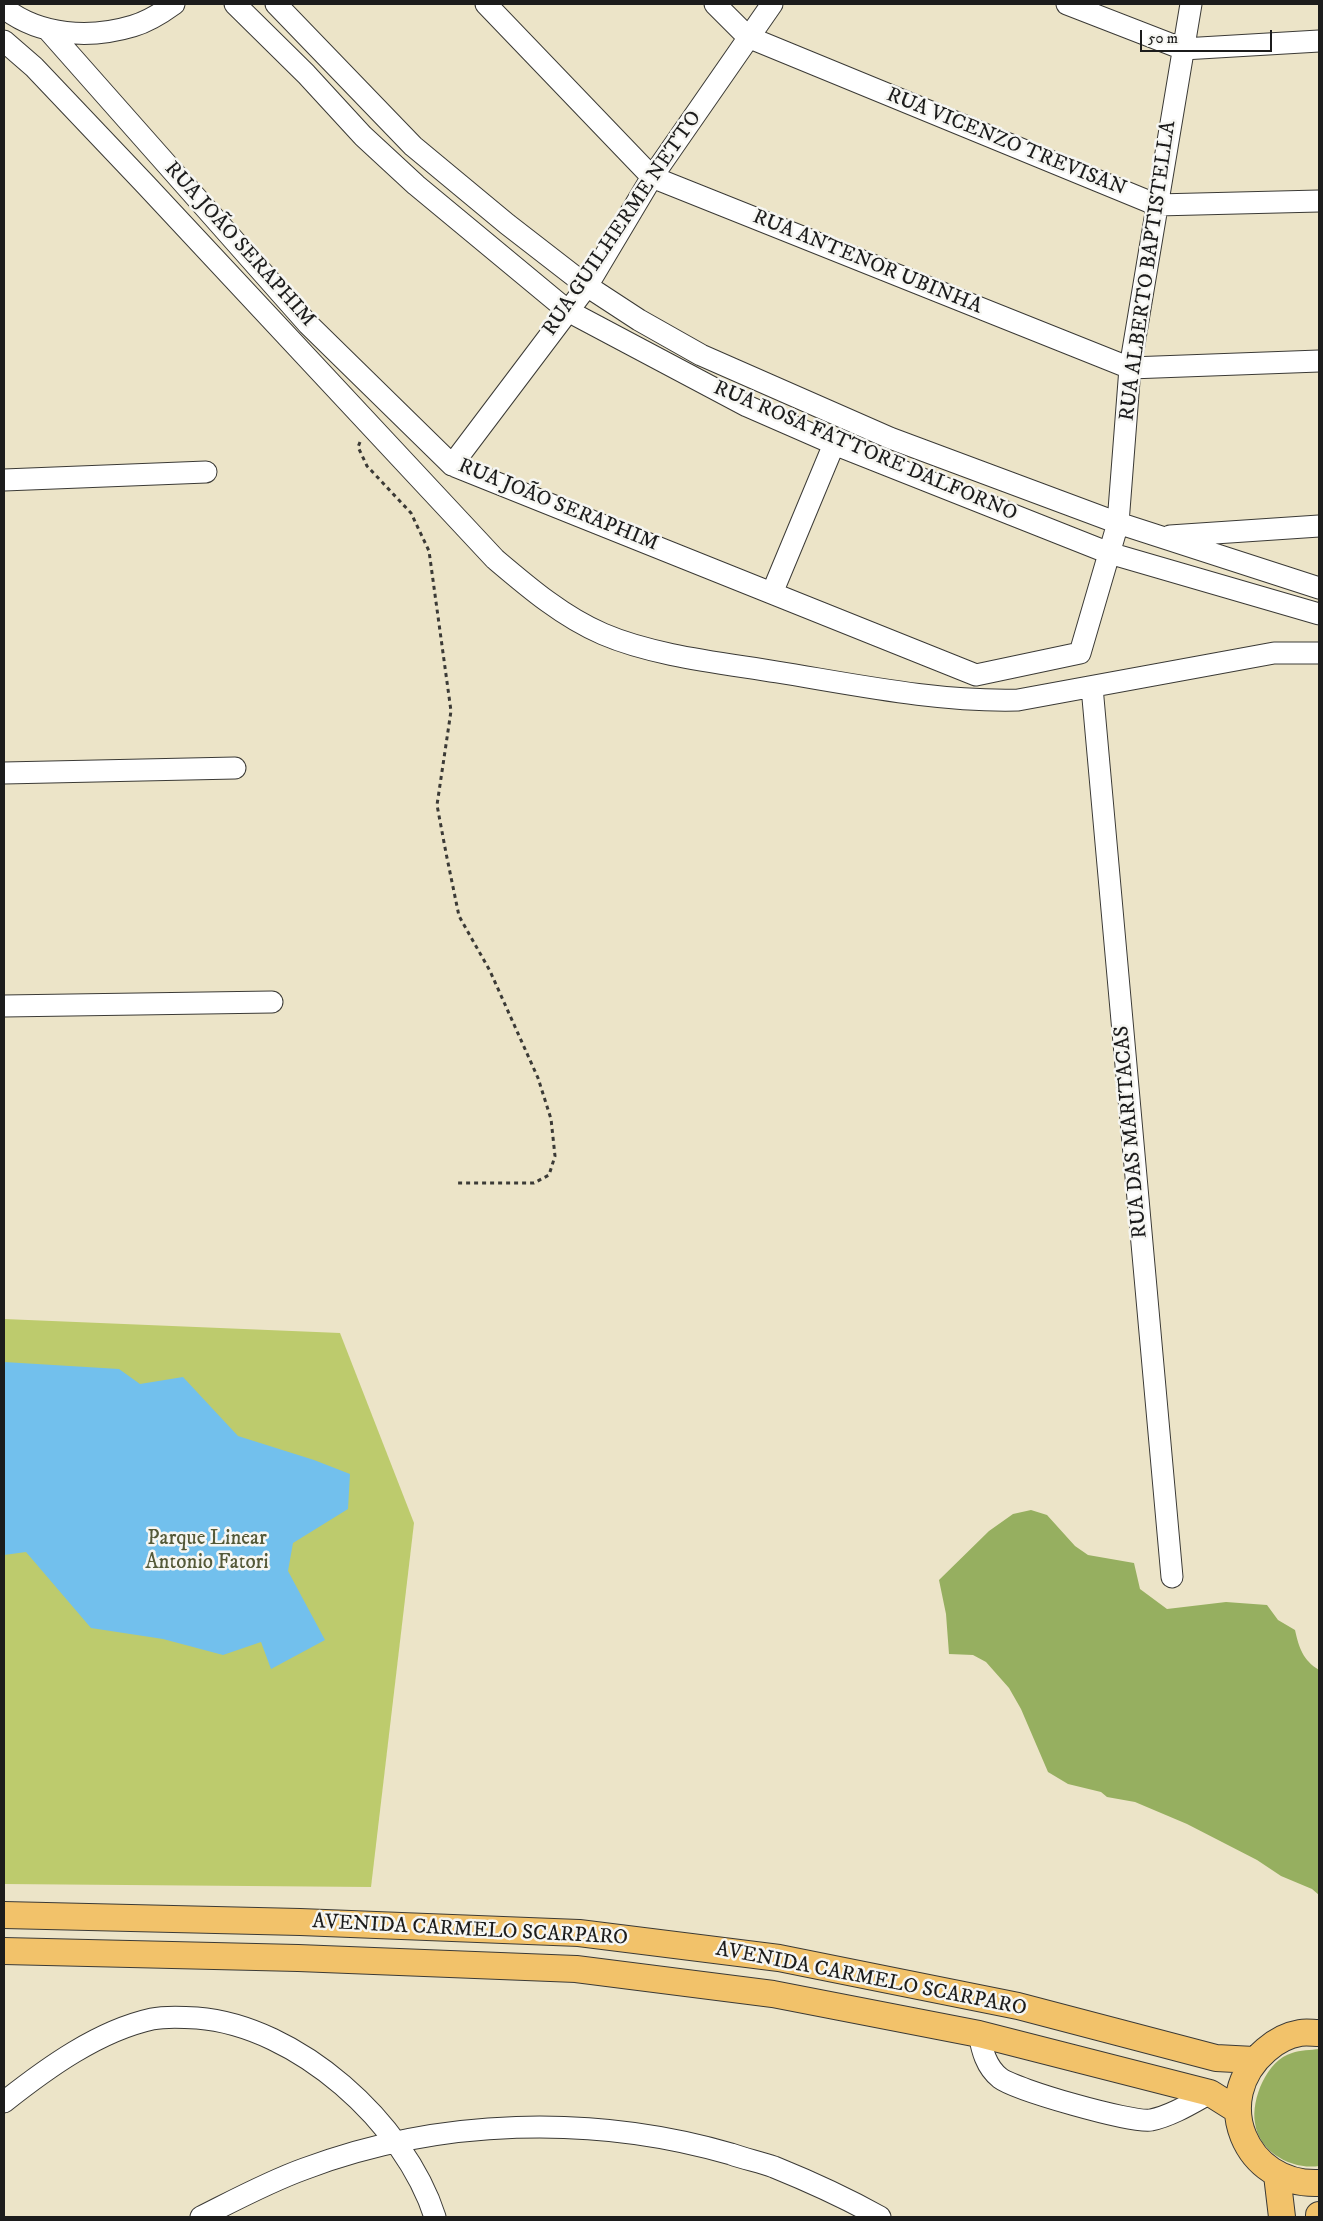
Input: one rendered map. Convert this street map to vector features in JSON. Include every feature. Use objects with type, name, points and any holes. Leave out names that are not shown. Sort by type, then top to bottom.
[{"type":"main road","name":"AVENIDA CARMELO SCARPARO","points":[[4,1915],[300,1922],[579,1933],[779,1958],[1018,2006],[1216,2058],[1254,2060]]},
{"type":"main road","name":"AVENIDA CARMELO SCARPARO","points":[[4,1951],[298,1958],[576,1969],[773,1994],[979,2034],[1210,2093],[1237,2110]]},
{"type":"main road","points":[[1319,2033],[1299,2033],[1274,2043],[1254,2060],[1241,2084],[1237,2110],[1242,2136],[1256,2159],[1277,2175],[1302,2184],[1319,2183]]},
{"type":"main road","points":[[1277,2175],[1282,2217]]},
{"type":"street","points":[[4,8],[14,16],[48,30],[92,35],[135,26],[174,4]]},
{"type":"street","name":"RUA ROSA FATTORE DALFORNO","points":[[235,4],[306,74],[363,136],[416,185],[568,311],[747,406],[834,444],[1109,553],[1319,614]]},
{"type":"street","name":"RUA ROSA FATTORE DALFORNO","points":[[276,4],[413,146],[507,224],[587,286],[639,320],[701,355],[890,438],[1118,523],[1319,588]]},
{"type":"street","name":"RUA ANTENOR UBINHA","points":[[486,4],[652,177],[1130,368],[1319,361]]},
{"type":"street","name":"RUA VICENZO TREVISAN","points":[[715,4],[748,36],[1157,205],[1319,201]]},
{"type":"street","name":"RUA GUILHERME NETTO","points":[[452,465],[587,286],[652,177],[772,4]]},
{"type":"street","points":[[1067,4],[1183,49],[1319,40]]},
{"type":"street","name":"RUA ALBERTO BAPTISTELLA","points":[[1080,653],[1118,523],[1130,368],[1191,4]]},
{"type":"street","name":"RUA JOÃO SERAPHIM","points":[[48,30],[308,324],[452,465],[976,675],[1080,653]]},
{"type":"street","points":[[4,41],[34,68],[495,559],[529,588],[575,619],[604,634],[683,656],[935,696],[980,701],[1018,700],[1274,653],[1319,653]]},
{"type":"street","points":[[772,592],[834,444]]},
{"type":"street","points":[[4,480],[206,472]]},
{"type":"street","points":[[1160,537],[1319,526]]},
{"type":"street","name":"RUA DAS MARITACAS","points":[[1092,687],[1172,1577]]},
{"type":"street","points":[[4,773],[235,768]]},
{"type":"street","points":[[4,1006],[272,1002]]},
{"type":"street","points":[[4,2102],[28,2083],[79,2050],[123,2027],[154,2019],[179,2017],[206,2019],[232,2024],[264,2036],[306,2056],[345,2087],[396,2142],[430,2200],[435,2217]]},
{"type":"street","points":[[979,2034],[983,2056],[1000,2078],[1036,2094],[1113,2114],[1150,2120],[1182,2108],[1210,2093]]},
{"type":"street","points":[[202,2217],[254,2190],[304,2169],[396,2142],[464,2131],[539,2127],[615,2130],[696,2144],[773,2167],[838,2194],[880,2217]]},
{"type":"path","points":[[368,423],[358,447],[367,466],[411,513],[429,551],[451,710],[437,805],[459,916],[490,971],[538,1078],[552,1128],[555,1156],[549,1175],[534,1183],[458,1183]]},
{"type":"green space","name":"Parque Linear Antonio Fatori","points":[[4,1319],[340,1333],[414,1523],[371,1887],[4,1884]]},
{"type":"green space","points":[[1031,1510],[1047,1515],[1075,1546],[1088,1555],[1134,1563],[1140,1589],[1167,1609],[1226,1602],[1267,1605],[1278,1620],[1295,1630],[1305,1658],[1319,1670],[1319,1895],[1312,1889],[1281,1876],[1257,1860],[1187,1824],[1135,1802],[1107,1797],[1101,1792],[1068,1784],[1048,1772],[1021,1709],[1009,1688],[986,1662],[973,1655],[949,1654],[946,1614],[939,1580],[989,1531],[1013,1514]]},
{"type":"green space","points":[[1319,2049],[1319,2166],[1309,2167],[1288,2162],[1270,2151],[1258,2134],[1254,2113],[1258,2092],[1268,2072],[1275,2064],[1283,2057],[1292,2053]]},
{"type":"water","points":[[4,1362],[119,1369],[140,1384],[183,1377],[238,1436],[314,1460],[350,1474],[348,1509],[293,1543],[288,1571],[325,1640],[271,1669],[261,1642],[223,1655],[163,1639],[91,1628],[26,1552],[4,1555]]}]
